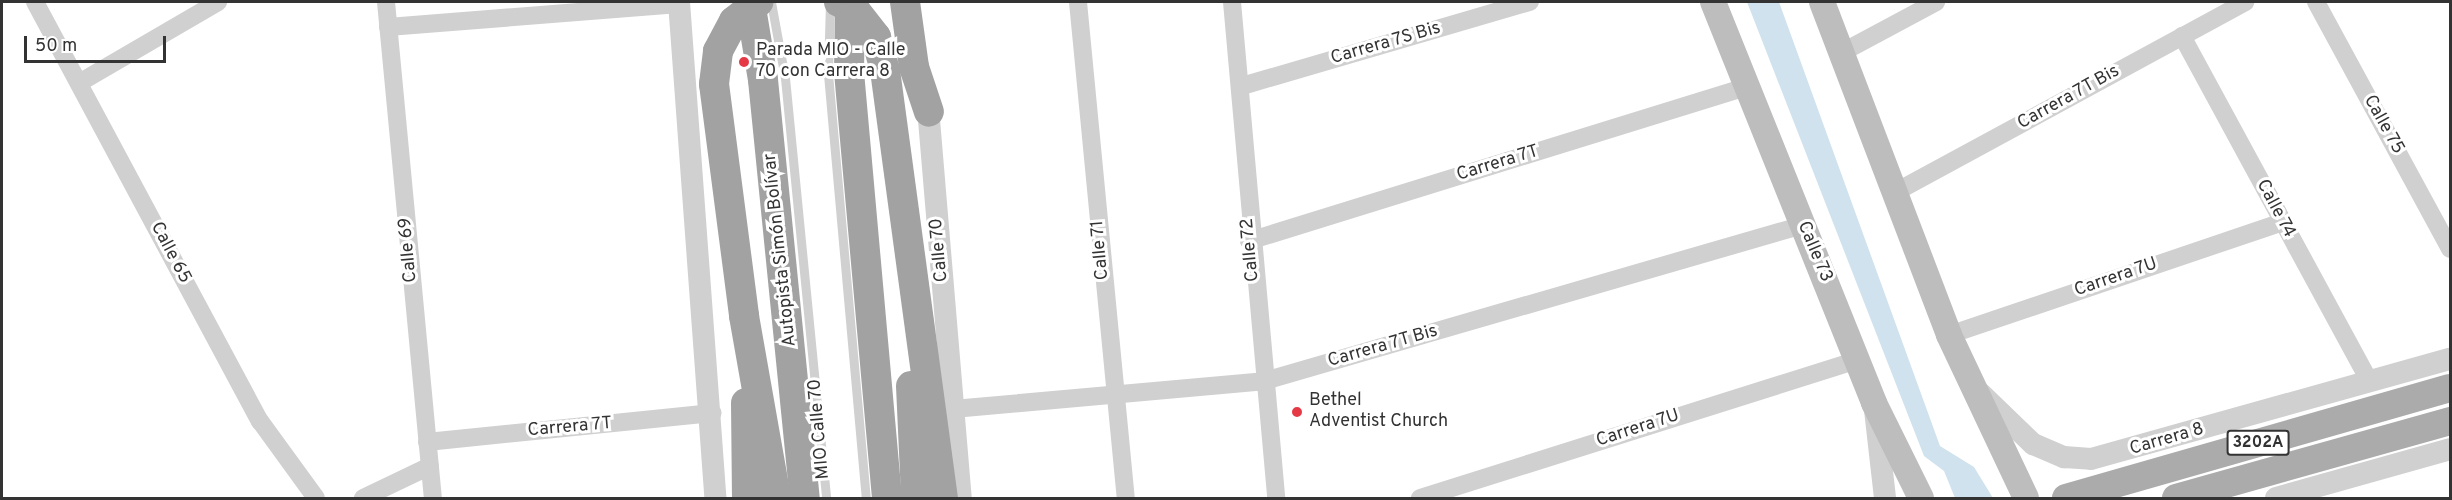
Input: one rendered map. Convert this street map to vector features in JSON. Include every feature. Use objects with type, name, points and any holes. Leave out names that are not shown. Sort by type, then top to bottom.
[{"type":"highway","name":"Autopista Simón Bolívar","points":[[750,2],[764,80],[805,498]]},
{"type":"highway","points":[[758,2],[734,21],[718,51],[714,84],[744,316],[776,498]]},
{"type":"highway","points":[[839,2],[855,10],[876,37],[885,70],[912,287],[943,498]]},
{"type":"highway","points":[[850,2],[849,72],[887,498]]},
{"type":"highway","points":[[905,2],[914,67],[929,112]]},
{"type":"highway","points":[[912,287],[916,498]]},
{"type":"highway","points":[[744,316],[747,498]]},
{"type":"main road","name":"Calle 73","points":[[1713,2],[1874,403],[1922,498]]},
{"type":"main road","points":[[1822,2],[1892,194],[1949,335],[2026,498]]},
{"type":"main road","name":"Carrera 8","points":[[2066,498],[2451,388]]},
{"type":"main road","name":"3202A","points":[[2176,498],[2451,421]]},
{"type":"street","name":"Calle 65","points":[[35,2],[260,421],[316,498]]},
{"type":"street","points":[[79,83],[218,2]]},
{"type":"street","name":"Calle 69","points":[[386,2],[433,498]]},
{"type":"street","name":"Calle 70","points":[[919,2],[962,498]]},
{"type":"street","name":"Calle 71","points":[[1078,2],[1114,395],[1126,498]]},
{"type":"street","name":"Calle 72","points":[[1232,2],[1242,86],[1249,241],[1276,498]]},
{"type":"street","name":"Carrera 7S Bis","points":[[1242,86],[1530,2]]},
{"type":"street","points":[[1841,53],[1936,2]]},
{"type":"street","name":"Carrera 7T Bis","points":[[1892,194],[2245,2]]},
{"type":"street","name":"Calle 75","points":[[2316,2],[2451,249]]},
{"type":"street","points":[[388,27],[528,9],[679,3],[713,413],[715,498]]},
{"type":"street","name":"Calle 74","points":[[2182,36],[2370,382]]},
{"type":"street","name":"Carrera 7T","points":[[1249,241],[1746,87]]},
{"type":"street","name":"Carrera 7U","points":[[1949,335],[2282,222]]},
{"type":"street","name":"Carrera 7T Bis","points":[[953,410],[1264,381],[1803,225]]},
{"type":"street","name":"Carrera 8","points":[[1974,387],[2033,444],[2064,457],[2104,458],[2451,359]]},
{"type":"street","name":"Carrera 7U","points":[[1420,498],[1857,360]]},
{"type":"street","points":[[1874,403],[1885,498]]},
{"type":"street","name":"Carrera 7T","points":[[427,441],[713,413]]},
{"type":"street","points":[[2276,498],[2451,449]]},
{"type":"street","points":[[2088,498],[2093,471],[2104,458]]},
{"type":"street","points":[[363,498],[430,466]]},
{"type":"lane","name":"MIO Calle 70","points":[[771,2],[785,78],[826,498]]},
{"type":"lane","points":[[830,2],[828,74],[866,498]]},
{"type":"water","points":[[1747,2],[1779,2],[1940,446],[1974,467],[1993,498],[1955,498],[1944,471],[1924,456]]},
{"type":"place","name":"Parada MIO - Calle 70 con Carrera 8","points":[[744,62]]},
{"type":"place","name":"Bethel Adventist Church","points":[[1297,412]]}]
